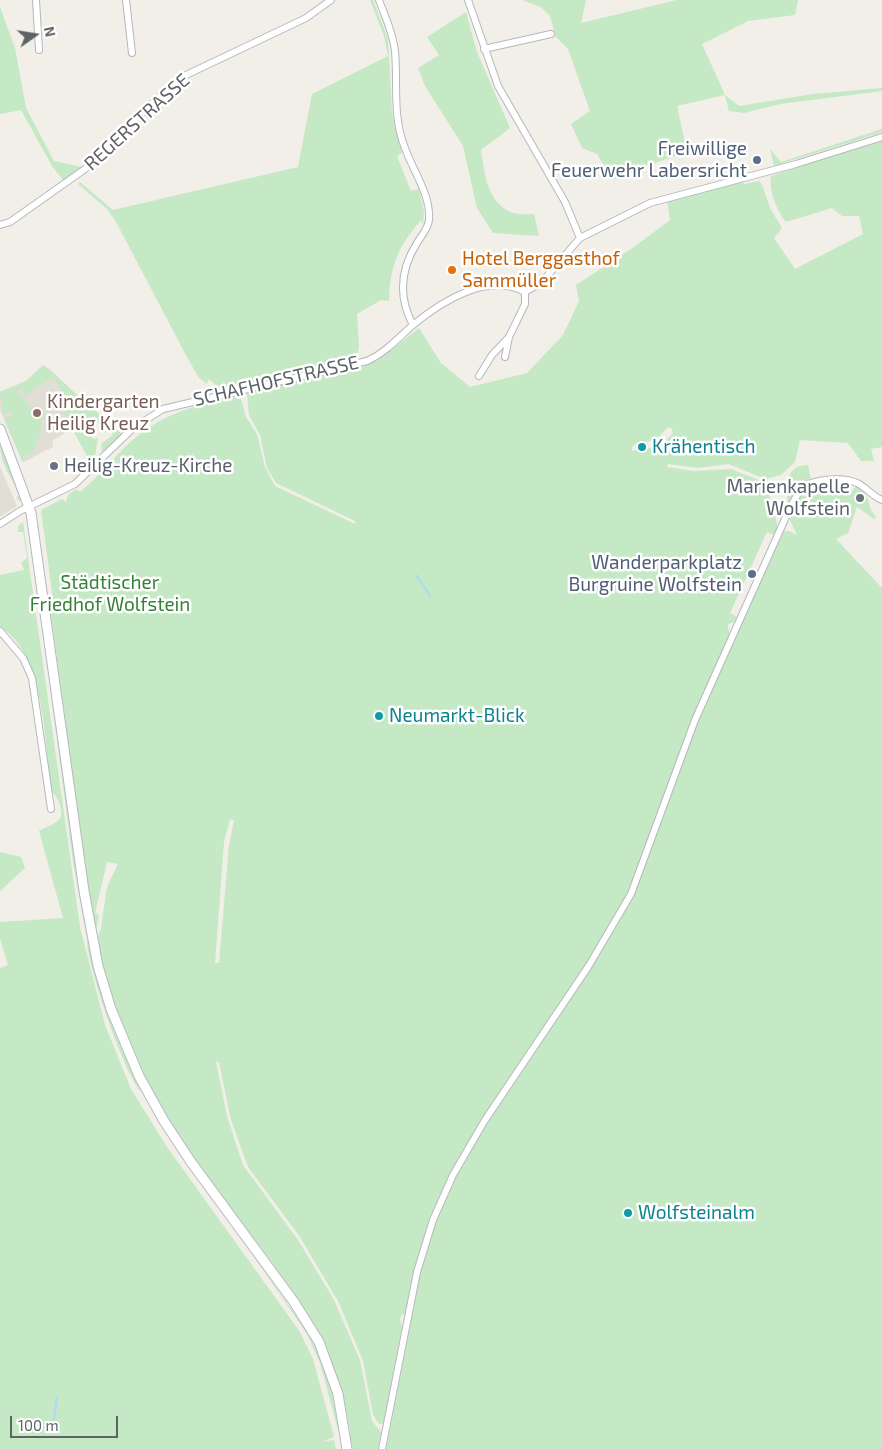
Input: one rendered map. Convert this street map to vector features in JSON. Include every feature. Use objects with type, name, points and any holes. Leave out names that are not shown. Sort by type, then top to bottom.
[{"type":"main road","points":[[0,429],[30,507],[75,828],[98,966],[119,1032],[146,1091],[179,1145],[288,1294],[319,1342],[336,1387],[345,1426],[347,1449]]},
{"type":"street","points":[[36,0],[39,50]]},
{"type":"street","points":[[126,0],[132,53]]},
{"type":"street","name":"REGERSTRASSE","points":[[0,225],[10,222],[86,170],[160,96],[184,76],[292,25],[331,0]]},
{"type":"street","points":[[379,0],[394,44],[396,113],[400,133],[422,186],[429,214],[426,229],[405,264],[402,276],[404,298],[413,326]]},
{"type":"street","points":[[468,0],[484,49],[502,94],[564,202],[580,238]]},
{"type":"street","points":[[484,49],[552,34]]},
{"type":"street","points":[[505,357],[509,337],[525,304],[525,292],[541,283],[580,238],[600,226],[659,200],[796,164],[882,137]]},
{"type":"street","name":"SCHAFHOFSTRASSE","points":[[0,524],[75,484],[132,430],[163,409],[367,361],[384,351],[413,326],[451,300],[482,287],[506,284],[525,292]]},
{"type":"street","points":[[479,376],[492,355],[509,337]]},
{"type":"street","points":[[382,1449],[416,1272],[433,1220],[447,1188],[485,1120],[588,967],[631,894],[695,720],[789,510],[800,491],[807,485],[830,481],[855,482],[882,500]]},
{"type":"street","points":[[0,631],[23,658],[32,678],[51,809]]},
{"type":"shaded area","name":"Kindergarten Heilig Kreuz","points":[[43,365],[51,370],[83,401],[74,428],[53,440],[53,447],[23,462],[0,410],[0,392],[26,381]]},
{"type":"shaded area","points":[[0,466],[17,506],[0,517]]},
{"type":"green space","points":[[370,0],[373,0],[388,39],[392,112],[402,153],[397,156],[411,191],[419,189],[424,211],[423,224],[421,220],[406,239],[397,257],[391,277],[389,301],[381,300],[357,314],[359,347],[357,357],[222,389],[208,379],[207,384],[199,378],[187,357],[115,220],[106,208],[78,184],[80,182],[113,210],[298,167],[312,94],[388,56],[384,36]]},
{"type":"green space","points":[[522,0],[586,0],[581,23],[677,0],[798,0],[795,15],[748,21],[702,44],[725,95],[677,106],[687,152],[643,167],[613,180],[597,154],[582,148],[571,124],[590,111],[568,49],[556,37],[550,16],[541,7]]},
{"type":"green space","points":[[0,7],[15,48],[26,108],[54,161],[82,167],[64,181],[52,166],[21,110],[0,114]]},
{"type":"green space","points":[[466,12],[477,52],[510,128],[481,150],[488,185],[496,201],[502,207],[510,212],[519,214],[534,214],[539,236],[493,233],[477,208],[463,146],[425,86],[418,68],[439,55],[427,37]]},
{"type":"green space","points":[[882,88],[882,91],[780,104],[744,113],[729,111],[725,95],[739,106],[813,94]]},
{"type":"green space","points":[[882,129],[882,132],[774,166],[770,149],[781,162]]},
{"type":"green space","name":"Städtischer Friedhof Wolfstein","points":[[882,140],[882,447],[871,449],[874,461],[861,461],[848,443],[800,440],[795,462],[781,475],[765,479],[729,464],[698,468],[668,464],[667,467],[693,471],[731,469],[766,483],[778,527],[774,535],[767,532],[730,613],[737,617],[734,622],[728,624],[729,633],[736,636],[784,531],[797,535],[790,520],[799,500],[805,493],[811,488],[828,484],[850,484],[846,489],[851,492],[857,485],[866,495],[876,517],[874,519],[857,507],[848,533],[836,539],[882,588],[882,1449],[386,1449],[411,1322],[405,1314],[401,1315],[402,1327],[384,1423],[379,1424],[373,1415],[363,1361],[339,1303],[300,1237],[248,1167],[231,1120],[219,1062],[216,1062],[227,1116],[243,1165],[298,1240],[334,1300],[360,1360],[372,1421],[381,1432],[378,1449],[352,1449],[345,1406],[333,1366],[315,1328],[293,1292],[191,1155],[160,1107],[118,1019],[97,939],[101,929],[107,887],[118,864],[107,862],[95,913],[99,915],[96,930],[88,891],[51,614],[58,611],[57,606],[54,607],[41,510],[62,499],[66,502],[68,495],[76,489],[80,492],[133,440],[152,425],[176,413],[240,395],[246,417],[257,434],[265,467],[275,486],[355,524],[355,521],[276,483],[267,468],[260,435],[249,415],[247,393],[369,364],[378,360],[419,328],[441,363],[470,387],[527,373],[563,335],[579,301],[576,285],[634,247],[670,220],[667,200],[743,181],[744,184],[759,181],[771,210],[782,228],[774,238],[795,269],[863,234],[859,216],[842,216],[832,208],[786,222],[774,200],[770,181],[771,176]],"holes":[[[668,427],[672,429],[673,433],[667,439],[663,450],[647,448],[632,451],[632,447],[637,443],[656,440]],[[230,819],[234,820],[229,845],[219,963],[215,963],[224,842]]]},
{"type":"green space","points":[[43,365],[122,434],[102,455],[101,444],[113,435],[110,429],[104,433],[94,416],[83,423],[93,439],[98,438],[95,457],[88,458],[63,412],[71,407],[54,377],[35,388],[25,397],[22,388],[16,391],[27,402],[35,417],[44,414],[34,453],[22,457],[24,460],[34,458],[22,461],[4,419],[12,416],[11,412],[2,414],[0,392],[26,381]]},
{"type":"green space","points":[[0,443],[20,496],[20,502],[16,497],[19,496],[4,465]]},
{"type":"green space","points":[[808,465],[811,481],[788,503],[787,484],[791,473],[800,466]]},
{"type":"green space","points":[[23,522],[80,927],[105,1025],[131,1089],[167,1147],[300,1332],[313,1359],[334,1437],[322,1442],[334,1440],[336,1449],[0,1449],[0,968],[8,965],[0,938],[0,922],[63,918],[39,831],[59,820],[62,813],[58,800],[51,791],[40,701],[26,657],[15,640],[0,627],[0,575],[24,570],[21,563],[27,558],[23,532],[18,532],[18,526]]},
{"type":"green space","points":[[30,533],[87,932],[86,934],[73,862]]},
{"type":"green space","points":[[0,852],[21,857],[25,868],[0,891]]},
{"type":"green space","points":[[87,938],[115,1033],[140,1091],[125,1062],[107,1016],[92,969]]},
{"type":"green space","points":[[239,1235],[308,1333],[322,1362],[331,1388],[340,1437],[320,1363],[307,1334]]},
{"type":"waterway","points":[[416,575],[430,596]]},
{"type":"waterway","points":[[54,1419],[57,1397]]},
{"type":"place","name":"Freiwillige Feuerwehr Labersricht","points":[[757,160]]},
{"type":"place","name":"Hotel Berggasthof Sammüller","points":[[452,270]]},
{"type":"place","name":"Kindergarten Heilig Kreuz","points":[[37,413]]},
{"type":"place","name":"Krähentisch","points":[[642,447]]},
{"type":"place","name":"Heilig-Kreuz-Kirche","points":[[54,466]]},
{"type":"place","name":"Marienkapelle Wolfstein","points":[[860,498]]},
{"type":"place","name":"Wanderparkplatz Burgruine Wolfstein","points":[[752,574]]},
{"type":"place","name":"Neumarkt-Blick","points":[[379,716]]},
{"type":"place","name":"Wolfsteinalm","points":[[628,1213]]}]
